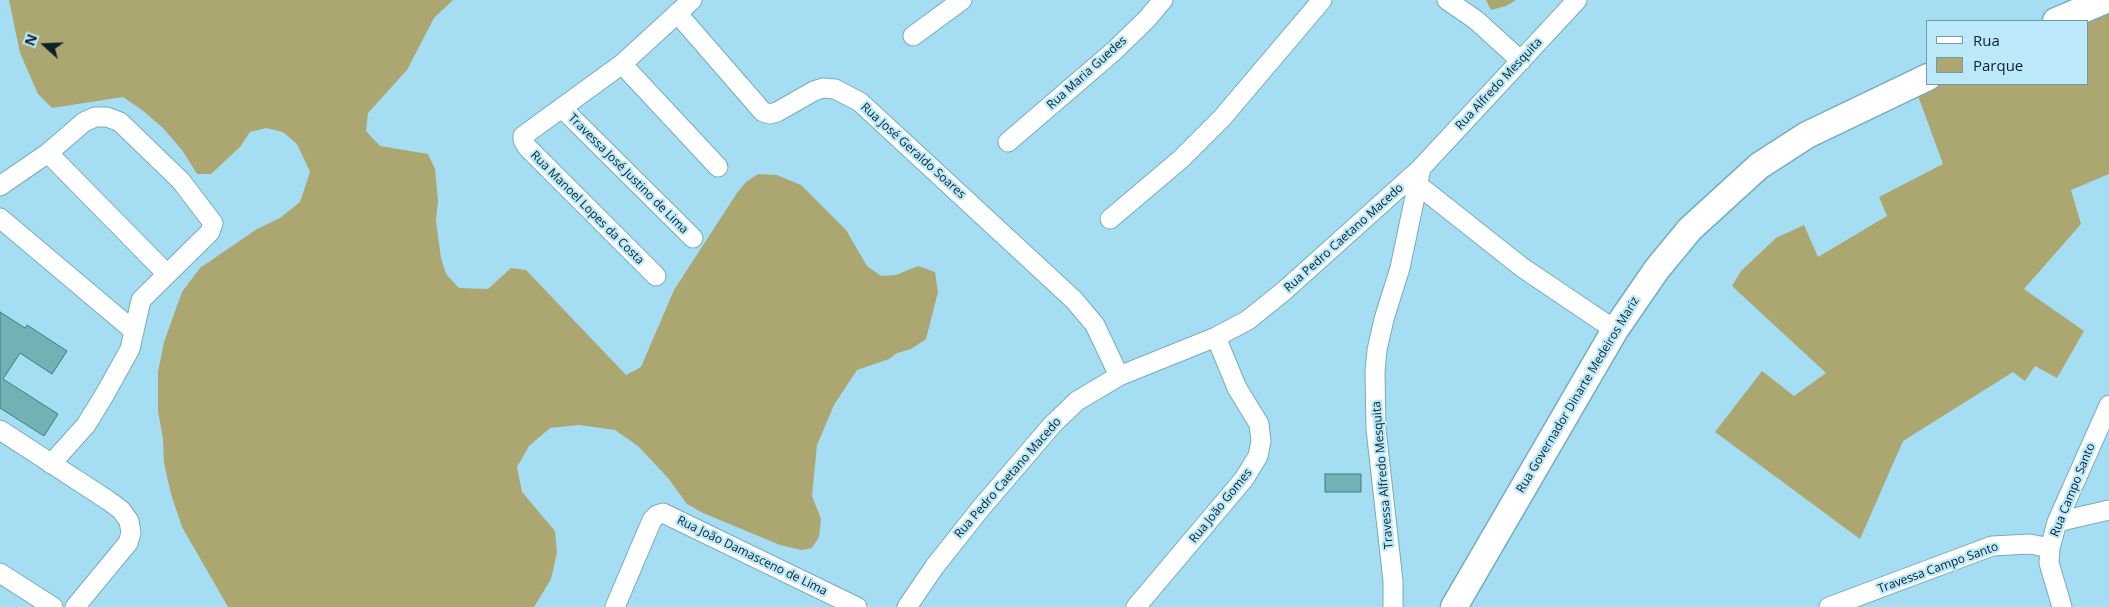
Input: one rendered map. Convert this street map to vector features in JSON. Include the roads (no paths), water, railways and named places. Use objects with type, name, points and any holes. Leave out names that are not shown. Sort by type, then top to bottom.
[{"type":"main road","points":[[2058,20],[2106,0]]},
{"type":"main road","name":"Rua Governador Dinarte Medeiros Mariz","points":[[1454,607],[1615,330],[1656,268],[1690,229],[1759,166],[1806,135],[1926,78]]},
{"type":"street","points":[[563,109],[622,64],[692,0]]},
{"type":"street","points":[[913,36],[962,0]]},
{"type":"street","name":"Rua Maria Guedes","points":[[1008,142],[1114,51],[1147,19],[1163,0]]},
{"type":"street","points":[[1110,219],[1180,160],[1222,118],[1322,0]]},
{"type":"street","points":[[1447,0],[1476,20],[1521,61]]},
{"type":"street","name":"Rua Alfredo Mesquita","points":[[1420,177],[1577,0]]},
{"type":"street","name":"Rua José Geraldo Soares","points":[[677,13],[763,112],[770,114],[777,112],[814,91],[823,88],[835,89],[860,102],[1074,300],[1095,325],[1119,376]]},
{"type":"street","points":[[622,64],[718,167]]},
{"type":"street","name":"Rua Manoel Lopes da Costa","points":[[563,109],[523,136],[523,140],[527,147],[656,276]]},
{"type":"street","name":"Travessa José Justino de Lima","points":[[563,109],[693,238]]},
{"type":"street","points":[[0,186],[48,153],[84,122],[95,117],[108,117],[120,122],[181,181],[213,223],[210,232],[141,300],[130,349],[86,425],[51,464]]},
{"type":"street","points":[[48,153],[167,274]]},
{"type":"street","points":[[1420,177],[1523,268],[1615,330]]},
{"type":"street","name":"Rua Pedro Caetano Macedo","points":[[907,607],[935,566],[981,508],[1052,425],[1077,401],[1119,376],[1216,337],[1248,320],[1420,177]]},
{"type":"street","name":"Travessa Alfredo Mesquita","points":[[1393,607],[1393,581],[1376,428],[1375,372],[1377,350],[1384,319],[1400,268],[1420,177]]},
{"type":"street","points":[[0,218],[134,330]]},
{"type":"street","name":"Rua João Gomes","points":[[1136,607],[1244,479],[1258,456],[1261,441],[1259,424],[1237,388],[1216,337]]},
{"type":"street","name":"Rua Campo Santo","points":[[2062,607],[2049,563],[2050,548],[2058,522],[2109,405]]},
{"type":"street","points":[[0,430],[109,501],[127,517],[131,526],[128,543],[76,607]]},
{"type":"street","points":[[2058,522],[2109,510]]},
{"type":"street","name":"Rua João Damasceno de Lima","points":[[615,607],[652,520],[657,515],[663,513],[857,607]]},
{"type":"street","name":"Travessa Campo Santo","points":[[1829,607],[1992,546],[2030,544],[2050,548]]},
{"type":"street","points":[[0,573],[53,607]]}]
